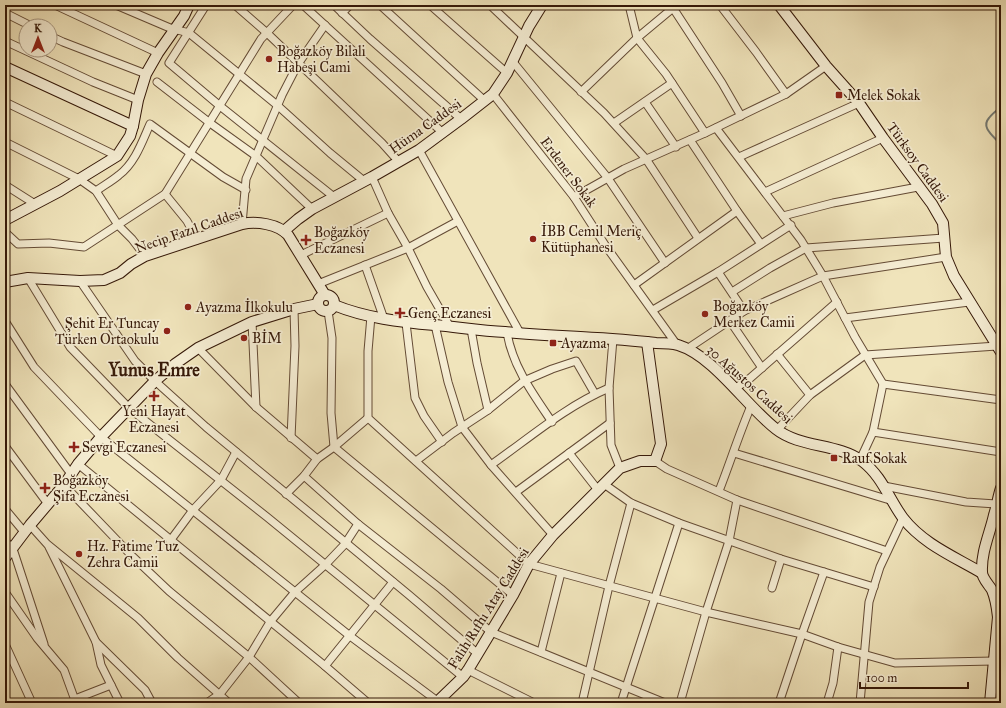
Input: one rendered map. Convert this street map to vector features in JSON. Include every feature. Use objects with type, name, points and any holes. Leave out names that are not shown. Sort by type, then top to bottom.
[{"type":"main road","points":[[5,220],[79,180],[117,156],[126,144],[133,126],[138,100],[146,74],[158,53],[184,16],[189,5]]},
{"type":"main road","name":"Hüma Caddesi","points":[[284,231],[312,209],[419,150],[489,97],[507,73],[523,37],[542,5]]},
{"type":"main road","name":"Türksoy Caddesi","points":[[779,5],[826,66],[859,103],[939,215],[943,223],[946,257],[954,276],[999,349]]},
{"type":"main road","points":[[5,67],[133,126]]},
{"type":"main road","name":"Necip Fazıl Caddesi","points":[[5,282],[28,278],[80,281],[104,280],[145,256],[242,224],[257,223],[284,231]]},
{"type":"main road","points":[[284,231],[301,255],[325,296]]},
{"type":"main road","points":[[325,296],[332,298],[333,300],[331,308],[323,310],[318,304],[320,298],[325,296]]},
{"type":"main road","points":[[5,558],[64,485],[78,464],[101,437],[155,381],[175,364],[198,348],[252,322],[294,309],[318,304]]},
{"type":"main road","name":"30 Ağustos Caddesi","points":[[331,308],[406,323],[520,333],[613,338],[682,347],[700,357],[713,368],[777,430],[797,439],[834,449],[860,460],[869,467],[884,486],[903,518],[925,539],[982,573]]},
{"type":"main road","points":[[647,342],[661,444],[655,461]]},
{"type":"main road","name":"Falih Rıfhı Atay Caddesi","points":[[438,703],[466,673],[513,595],[529,564],[553,535],[620,468],[640,460],[655,461]]},
{"type":"main road","points":[[990,703],[998,617],[997,606],[992,591],[982,573],[984,553],[989,530],[995,514],[996,504],[1001,488]]},
{"type":"street","points":[[55,5],[158,53]]},
{"type":"street","points":[[116,5],[174,29],[189,33],[277,105],[330,153],[368,179],[408,248],[427,287],[450,327]]},
{"type":"street","points":[[206,5],[169,63],[220,106],[334,197]]},
{"type":"street","points":[[235,5],[267,33],[382,143],[399,162]]},
{"type":"street","points":[[5,232],[18,244],[49,243],[84,247],[165,194],[262,39],[293,5]]},
{"type":"street","points":[[303,5],[443,133]]},
{"type":"street","points":[[334,5],[461,119]]},
{"type":"street","points":[[342,13],[350,5]]},
{"type":"street","name":"Erdener Sokak","points":[[380,5],[489,97],[574,197],[605,245],[682,347]]},
{"type":"street","points":[[430,5],[507,73]]},
{"type":"street","points":[[490,5],[614,123],[646,159],[698,238]]},
{"type":"street","points":[[628,5],[637,38],[672,83],[705,133]]},
{"type":"street","points":[[720,5],[786,94]]},
{"type":"street","points":[[581,92],[637,38],[675,6],[741,116]]},
{"type":"street","points":[[5,13],[18,20]]},
{"type":"street","points":[[242,224],[246,179],[277,105],[298,64],[325,25]]},
{"type":"street","points":[[58,40],[146,74]]},
{"type":"street","points":[[5,41],[93,82],[138,100]]},
{"type":"street","points":[[513,62],[608,177],[665,263]]},
{"type":"street","points":[[574,197],[608,177],[716,128],[786,94],[826,66]]},
{"type":"street","points":[[157,82],[256,156],[312,209]]},
{"type":"street","points":[[614,123],[672,83]]},
{"type":"street","points":[[5,102],[117,156]]},
{"type":"street","points":[[645,102],[676,146]]},
{"type":"street","points":[[739,157],[859,103]]},
{"type":"street","points":[[96,191],[125,170],[138,152],[150,124],[223,177],[246,190]]},
{"type":"street","points":[[716,128],[791,225],[823,276],[865,355],[883,384],[872,432],[860,460]]},
{"type":"street","points":[[765,192],[883,138]]},
{"type":"street","points":[[690,140],[737,211],[761,244]]},
{"type":"street","points":[[5,142],[79,180],[96,191],[118,225],[132,239],[145,256]]},
{"type":"street","points":[[419,150],[520,333]]},
{"type":"street","points":[[5,185],[35,204]]},
{"type":"street","points":[[783,216],[833,204],[918,187]]},
{"type":"street","points":[[165,194],[187,220],[196,240]]},
{"type":"street","points":[[634,285],[737,211]]},
{"type":"street","points":[[301,255],[388,213]]},
{"type":"street","points":[[318,284],[408,248],[458,221]]},
{"type":"street","points":[[653,310],[718,272],[791,225]]},
{"type":"street","points":[[732,292],[770,268],[806,248],[944,238]]},
{"type":"street","points":[[682,347],[730,321],[744,311],[823,276],[946,257]]},
{"type":"street","points":[[365,265],[384,318]]},
{"type":"street","points":[[718,272],[744,311]]},
{"type":"street","points":[[28,278],[70,347],[129,408],[221,480],[375,606],[466,673],[534,703]]},
{"type":"street","points":[[80,281],[135,361],[155,381],[206,427],[478,654]]},
{"type":"street","points":[[734,389],[748,380],[837,302]]},
{"type":"street","points":[[845,318],[969,302]]},
{"type":"street","points":[[331,308],[331,413],[334,447],[513,595]]},
{"type":"street","points":[[291,438],[295,346],[294,309]]},
{"type":"street","points":[[371,316],[368,351],[368,418],[529,564],[706,612],[802,634],[838,647],[895,663],[994,661]]},
{"type":"street","points":[[5,321],[34,367],[101,437],[350,636],[438,703]]},
{"type":"street","points":[[730,321],[762,368]]},
{"type":"street","points":[[252,322],[256,407]]},
{"type":"street","points":[[406,323],[415,398],[424,416],[442,442]]},
{"type":"street","points":[[435,325],[446,376],[462,427],[491,466],[516,492],[553,535]]},
{"type":"street","points":[[471,329],[476,363],[488,410]]},
{"type":"street","points":[[507,332],[509,347],[524,381],[552,422]]},
{"type":"street","points":[[613,338],[609,388],[610,445],[620,468]]},
{"type":"street","points":[[198,348],[256,407],[317,459]]},
{"type":"street","points":[[777,430],[810,395],[865,355],[999,349]]},
{"type":"street","points":[[777,354],[810,395]]},
{"type":"street","points":[[416,462],[462,427],[488,410],[524,381],[552,369],[576,361],[595,394]]},
{"type":"street","points":[[5,384],[71,474]]},
{"type":"street","points":[[883,384],[1001,400]]},
{"type":"street","points":[[491,466],[552,422],[595,394],[609,388]]},
{"type":"street","points":[[719,491],[734,453],[740,431],[751,406]]},
{"type":"street","points":[[286,494],[304,476],[317,459],[334,447],[368,418]]},
{"type":"street","points":[[516,492],[610,423]]},
{"type":"street","points":[[872,432],[1001,452]]},
{"type":"street","points":[[5,446],[48,504]]},
{"type":"street","points":[[170,540],[192,510],[221,480],[236,452]]},
{"type":"street","points":[[569,453],[601,487],[631,503],[679,523],[781,559],[874,587]]},
{"type":"street","points":[[734,453],[893,501]]},
{"type":"street","points":[[655,461],[666,469],[737,500],[887,552]]},
{"type":"street","points":[[78,464],[325,666],[368,703]]},
{"type":"street","points":[[304,476],[358,524],[441,589],[491,632],[665,703]]},
{"type":"street","points":[[64,485],[131,555],[169,591],[249,657],[299,703]]},
{"type":"street","points":[[884,486],[966,502],[996,504]]},
{"type":"street","points":[[680,703],[706,612],[729,541],[737,500]]},
{"type":"street","points":[[582,703],[609,586],[631,503]]},
{"type":"street","points":[[5,509],[27,529],[138,618],[178,658],[229,703]]},
{"type":"street","points":[[860,703],[869,602],[887,552],[903,518]]},
{"type":"street","points":[[621,703],[679,523]]},
{"type":"street","points":[[207,703],[220,694],[249,657],[270,622],[295,592],[346,544],[358,524]]},
{"type":"street","points":[[5,541],[13,549],[45,646]]},
{"type":"street","points":[[47,544],[96,642],[101,665],[120,703]]},
{"type":"street","points":[[772,588],[781,559]]},
{"type":"street","points":[[779,703],[824,572]]},
{"type":"street","points":[[542,652],[561,573]]},
{"type":"street","points":[[325,666],[393,582]]},
{"type":"street","points":[[5,592],[37,638],[64,670],[75,701],[111,685]]},
{"type":"street","points":[[96,642],[145,690],[152,703]]},
{"type":"street","points":[[5,644],[32,703]]},
{"type":"street","points":[[827,703],[833,683],[838,647]]},
{"type":"waterway","points":[[1001,107],[989,118],[986,125],[989,132],[1001,145]]},
{"type":"place","name":"Boğazköy Bilali Habeşi Cami","points":[[269,59]]},
{"type":"place","name":"Melek Sokak","points":[[839,95]]},
{"type":"place","name":"İBB Cemil Meriç Kütüphanesi","points":[[533,239]]},
{"type":"place","name":"Boğazköy Eczanesi","points":[[306,240]]},
{"type":"place","name":"Ayazma İlkokulu","points":[[188,307]]},
{"type":"place","name":"Genç Eczanesi","points":[[400,313]]},
{"type":"place","name":"Boğazköy Merkez Camii","points":[[705,314]]},
{"type":"place","name":"Şehit Er Tuncay Türken Ortaokulu","points":[[167,331]]},
{"type":"place","name":"BİM","points":[[244,338]]},
{"type":"place","name":"Ayazma","points":[[553,343]]},
{"type":"place","name":"Yeni Hayat Eczanesi","points":[[154,396]]},
{"type":"place","name":"Sevgi Eczanesi","points":[[74,447]]},
{"type":"place","name":"Rauf Sokak","points":[[834,458]]},
{"type":"place","name":"Boğazköy Şifa Eczanesi","points":[[45,488]]},
{"type":"place","name":"Hz. Fatime Tuz Zehra Camii","points":[[79,554]]},
{"type":"district","name":"Yunus Emre","points":[[154,370]]}]
